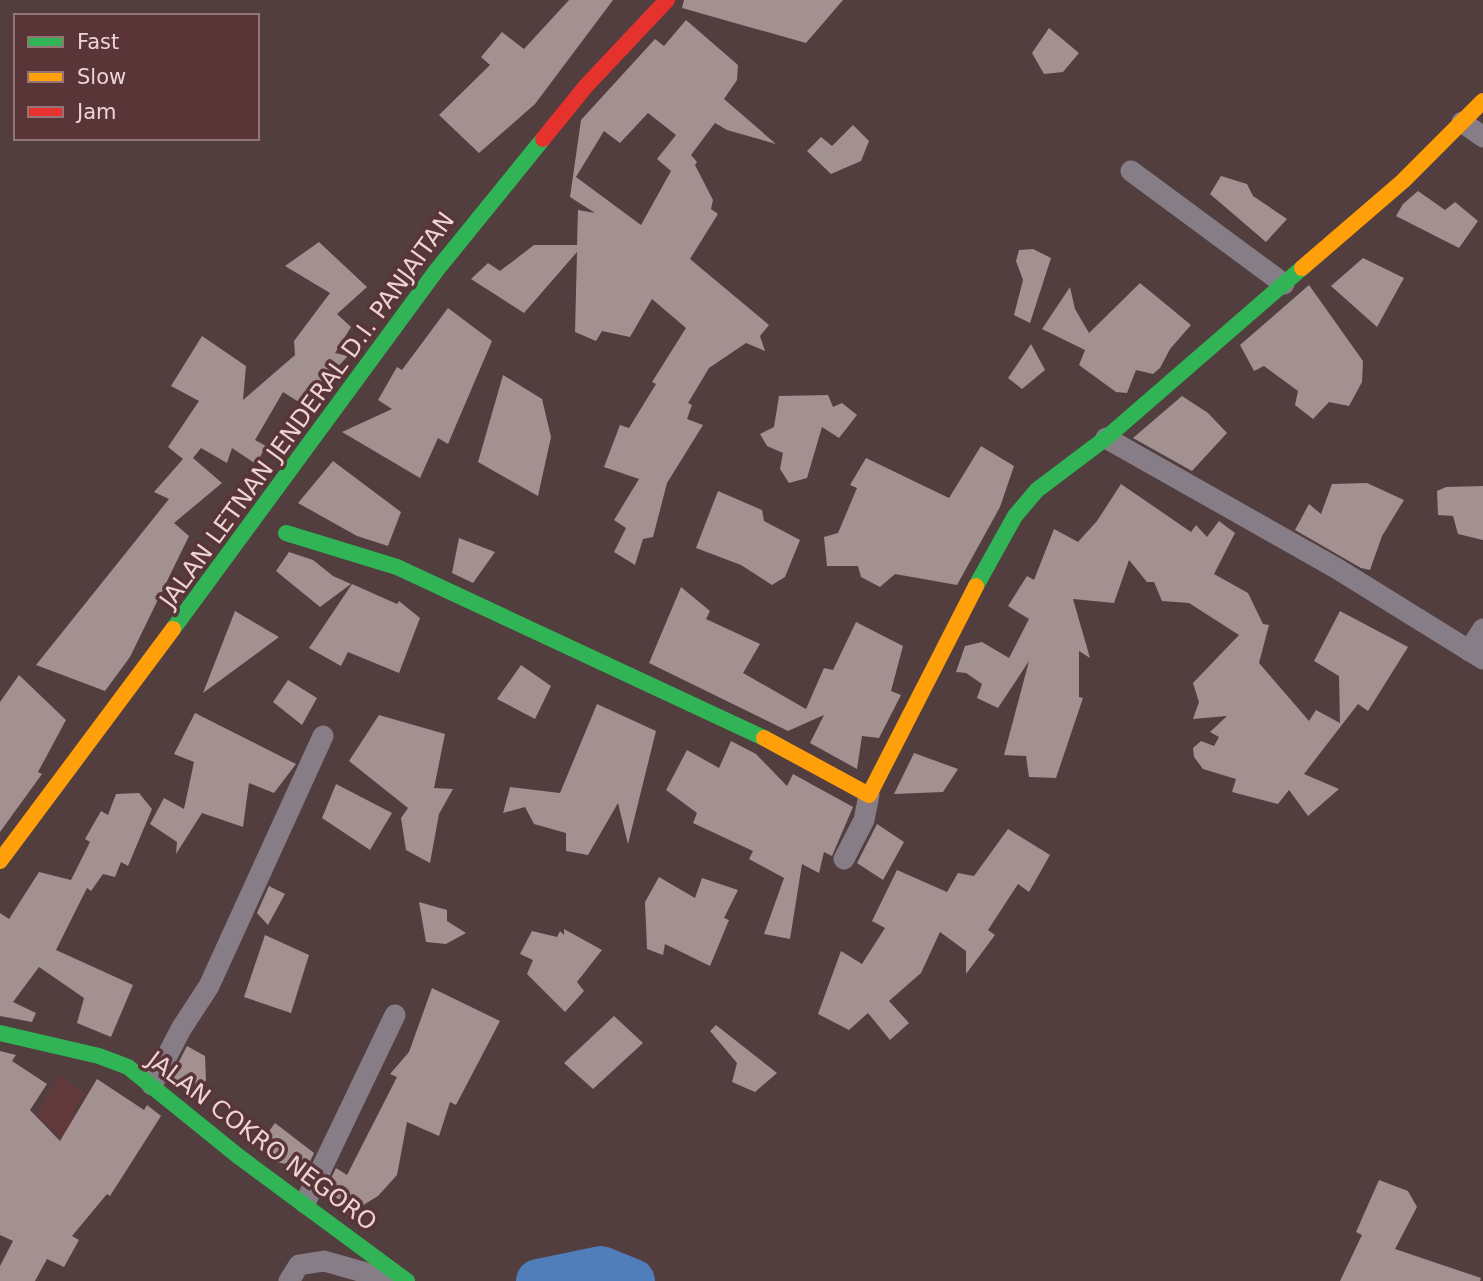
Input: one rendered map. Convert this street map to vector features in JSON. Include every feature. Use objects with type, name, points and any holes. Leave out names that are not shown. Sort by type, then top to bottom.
[{"type":"street","name":"JALAN LETNAN JENDERAL D.I. PANJAITAN","points":[[0,862],[334,415],[436,271],[586,86],[667,0]]},
{"type":"street","points":[[844,859],[864,820],[869,795],[1015,516],[1037,490],[1106,438],[1403,181],[1483,101]]},
{"type":"street","points":[[1462,122],[1483,137]]},
{"type":"street","points":[[1131,171],[1284,284]]},
{"type":"street","points":[[1106,438],[1336,568],[1476,655],[1483,629]]},
{"type":"street","points":[[286,533],[397,568],[726,718],[869,795]]},
{"type":"street","points":[[152,1085],[181,1029],[209,986],[323,736]]},
{"type":"street","points":[[305,1203],[396,1015]]},
{"type":"street","name":"JALAN COKRO NEGORO","points":[[0,1033],[99,1056],[128,1067],[238,1156],[407,1281]]},
{"type":"street","points":[[289,1281],[299,1265],[324,1261],[395,1281]]},
{"type":"shaded area","points":[[59,1076],[85,1093],[72,1114],[100,1136],[74,1148],[36,1115]]},
{"type":"building","points":[[569,0],[613,0],[535,104],[479,153],[439,115],[490,65],[481,57],[502,32],[524,49]]},
{"type":"building","points":[[684,0],[843,0],[806,43],[682,8]]},
{"type":"building","points":[[686,20],[738,65],[737,80],[724,99],[776,144],[727,130],[715,123],[691,155],[697,162],[695,165],[713,200],[711,209],[718,214],[690,259],[769,325],[760,336],[765,351],[746,343],[709,368],[688,403],[692,405],[687,419],[703,425],[667,483],[653,537],[643,539],[635,565],[614,552],[626,528],[614,520],[639,479],[604,467],[620,425],[629,428],[656,384],[652,382],[686,328],[652,299],[630,337],[602,331],[596,341],[575,332],[577,252],[524,313],[471,279],[488,263],[500,271],[534,245],[577,245],[578,210],[595,213],[570,197],[581,120],[655,39],[664,46]],"holes":[[[648,113],[676,135],[657,159],[671,171],[641,225],[576,177],[604,131],[620,143]]]},
{"type":"building","points":[[1049,28],[1079,53],[1063,72],[1044,74],[1032,53]]},
{"type":"building","points":[[853,125],[869,141],[861,161],[831,174],[807,151],[821,137],[832,146]]},
{"type":"building","points":[[1221,176],[1247,184],[1253,196],[1287,219],[1266,242],[1210,194]]},
{"type":"building","points":[[1418,191],[1445,210],[1455,202],[1478,221],[1459,248],[1396,216],[1403,204]]},
{"type":"building","points":[[319,242],[367,287],[337,314],[351,327],[335,353],[348,356],[302,404],[283,392],[255,440],[266,446],[256,464],[232,448],[227,463],[201,448],[193,458],[222,483],[174,523],[189,536],[130,657],[105,691],[36,665],[169,499],[154,492],[183,459],[168,447],[199,401],[171,386],[202,336],[246,366],[243,400],[295,355],[294,341],[330,293],[285,266]]},
{"type":"building","points":[[1033,249],[1051,258],[1030,323],[1014,315],[1023,280],[1016,261],[1019,250]]},
{"type":"building","points":[[1363,258],[1404,278],[1377,327],[1331,286]]},
{"type":"building","points":[[1140,283],[1191,325],[1170,349],[1160,368],[1153,374],[1136,370],[1127,393],[1116,392],[1079,365],[1085,350],[1042,329],[1070,287],[1075,309],[1089,333]]},
{"type":"building","points":[[1309,285],[1363,361],[1362,382],[1349,406],[1329,402],[1313,419],[1295,405],[1298,391],[1264,366],[1254,371],[1240,345]]},
{"type":"building","points":[[448,308],[492,341],[448,444],[438,438],[420,478],[342,432],[392,409],[378,400],[397,367],[402,370]]},
{"type":"building","points":[[1031,344],[1045,370],[1022,389],[1008,378]]},
{"type":"building","points":[[503,375],[542,399],[551,437],[538,496],[478,462]]},
{"type":"building","points":[[828,395],[833,407],[842,403],[857,415],[839,438],[822,427],[807,478],[789,483],[780,469],[783,453],[767,446],[760,434],[774,427],[779,396]]},
{"type":"building","points":[[1182,396],[1208,413],[1227,433],[1192,471],[1133,438]]},
{"type":"building","points":[[981,446],[1014,466],[1000,507],[957,585],[895,574],[880,587],[861,577],[858,566],[827,566],[824,537],[838,533],[857,488],[850,485],[866,458],[949,498]]},
{"type":"building","points":[[333,461],[401,512],[388,546],[357,536],[298,503]]},
{"type":"building","points":[[1367,483],[1404,500],[1382,536],[1370,570],[1361,568],[1295,530],[1309,504],[1321,514],[1332,484]]},
{"type":"building","points":[[1121,484],[1191,532],[1196,525],[1207,537],[1219,521],[1235,533],[1214,574],[1248,593],[1263,624],[1269,625],[1259,663],[1309,721],[1316,710],[1340,723],[1339,676],[1314,661],[1340,611],[1408,647],[1368,711],[1358,704],[1304,774],[1339,789],[1308,816],[1289,790],[1278,804],[1232,792],[1236,779],[1203,769],[1194,757],[1193,748],[1201,741],[1214,746],[1219,737],[1210,732],[1227,716],[1193,719],[1199,702],[1193,683],[1239,635],[1189,603],[1162,601],[1154,582],[1147,582],[1129,560],[1114,603],[1073,599],[1090,658],[1079,651],[1079,697],[1083,698],[1056,778],[1029,777],[1026,756],[1004,755],[1029,661],[998,708],[977,698],[982,684],[966,673],[956,672],[965,646],[982,642],[1009,658],[1029,619],[1008,606],[1027,576],[1034,580],[1054,529],[1078,542],[1097,521]]},
{"type":"building","points":[[1483,486],[1483,540],[1458,534],[1453,516],[1438,515],[1437,491],[1446,487]]},
{"type":"building","points":[[718,491],[762,510],[764,521],[800,540],[785,577],[772,585],[741,565],[696,548]]},
{"type":"building","points":[[459,538],[495,552],[473,583],[452,573]]},
{"type":"building","points":[[289,552],[313,560],[333,576],[351,584],[320,607],[276,571]]},
{"type":"building","points":[[352,584],[397,604],[399,601],[420,618],[399,673],[348,652],[341,666],[309,648]]},
{"type":"building","points":[[681,587],[710,611],[706,619],[760,644],[743,673],[806,709],[824,668],[833,670],[856,622],[903,646],[891,691],[901,695],[879,738],[862,736],[857,769],[810,743],[824,715],[788,731],[649,663]]},
{"type":"building","points":[[235,611],[279,637],[203,693]]},
{"type":"building","points":[[521,665],[551,686],[535,719],[497,699]]},
{"type":"building","points":[[19,675],[66,720],[38,772],[42,774],[0,832],[0,702]]},
{"type":"building","points":[[288,680],[317,698],[302,725],[273,702]]},
{"type":"building","points":[[597,704],[656,731],[628,844],[618,803],[588,855],[566,851],[566,833],[534,824],[525,807],[503,813],[510,787],[560,793]]},
{"type":"building","points":[[195,713],[296,764],[274,793],[249,783],[243,827],[202,813],[176,854],[177,842],[150,824],[164,798],[184,809],[194,762],[174,754]]},
{"type":"building","points":[[379,715],[445,734],[434,788],[453,789],[439,814],[430,863],[406,850],[401,818],[408,808],[349,761]]},
{"type":"building","points":[[731,741],[756,754],[787,786],[793,774],[853,807],[832,856],[824,852],[819,873],[802,864],[790,939],[764,934],[784,878],[749,859],[753,851],[693,823],[697,813],[666,790],[687,750],[719,768]]},
{"type":"building","points":[[914,753],[958,769],[943,792],[894,794]]},
{"type":"building","points":[[336,784],[392,813],[370,850],[322,818]]},
{"type":"building","points":[[139,793],[152,809],[128,866],[121,862],[115,877],[103,874],[91,891],[87,888],[56,950],[133,985],[111,1037],[77,1023],[84,998],[39,967],[13,1002],[36,1013],[32,1022],[0,1016],[0,913],[9,919],[39,872],[71,880],[90,842],[85,839],[101,811],[108,815],[116,794]]},
{"type":"building","points":[[877,824],[904,842],[883,880],[857,863]]},
{"type":"building","points":[[1008,829],[1050,855],[1029,892],[1018,884],[988,930],[995,935],[966,974],[966,951],[940,932],[921,973],[889,1001],[909,1023],[890,1040],[868,1013],[849,1030],[818,1014],[841,951],[862,964],[885,928],[872,921],[897,870],[947,892],[958,873],[974,876]]},
{"type":"building","points":[[659,877],[695,898],[702,878],[738,890],[724,918],[729,920],[710,966],[665,944],[663,955],[647,949],[645,902]]},
{"type":"building","points":[[269,886],[285,894],[268,925],[257,913]]},
{"type":"building","points":[[419,902],[447,910],[447,921],[466,933],[446,944],[426,942]]},
{"type":"building","points":[[564,929],[602,950],[577,982],[584,991],[565,1012],[527,974],[533,960],[520,954],[532,931],[557,937],[560,931],[564,935]]},
{"type":"building","points":[[265,935],[309,955],[291,1013],[244,997]]},
{"type":"building","points":[[432,988],[500,1021],[456,1105],[450,1102],[439,1136],[407,1122],[397,1175],[378,1196],[347,1215],[343,1212],[339,1199],[324,1193],[336,1168],[347,1175],[397,1077],[390,1074],[409,1052]]},
{"type":"building","points":[[614,1016],[643,1043],[593,1089],[564,1063]]},
{"type":"building","points":[[716,1025],[777,1073],[755,1092],[732,1082],[737,1063],[710,1031]]},
{"type":"building","points":[[187,1046],[205,1056],[206,1080],[194,1098],[170,1079]]},
{"type":"building","points":[[0,1051],[16,1055],[12,1061],[47,1084],[30,1110],[60,1141],[97,1079],[144,1110],[147,1105],[161,1116],[110,1196],[107,1194],[72,1236],[79,1240],[64,1267],[47,1259],[35,1281],[0,1281],[0,1266],[13,1241],[0,1235]]},
{"type":"building","points":[[275,1123],[314,1153],[301,1181],[289,1172],[287,1164],[275,1162],[257,1148]]},
{"type":"building","points":[[1379,1180],[1408,1191],[1417,1207],[1395,1249],[1481,1278],[1480,1281],[1340,1281],[1362,1235],[1356,1232]]},
{"type":"waterway","points":[[538,1281],[601,1268],[633,1281]]},
{"type":"traffic: fast","points":[[173,629],[436,271],[543,139]]},
{"type":"traffic: fast","points":[[976,586],[1015,516],[1037,490],[1106,438],[1302,268]]},
{"type":"traffic: fast","points":[[286,533],[397,567],[764,738]]},
{"type":"traffic: fast","points":[[0,1033],[99,1056],[128,1067],[238,1156],[407,1281]]},
{"type":"traffic: slow","points":[[1302,268],[1403,181],[1483,101]]},
{"type":"traffic: slow","points":[[764,738],[869,795],[976,586]]},
{"type":"traffic: slow","points":[[0,861],[173,629]]},
{"type":"traffic: jam","points":[[543,139],[586,86],[667,0]]}]
